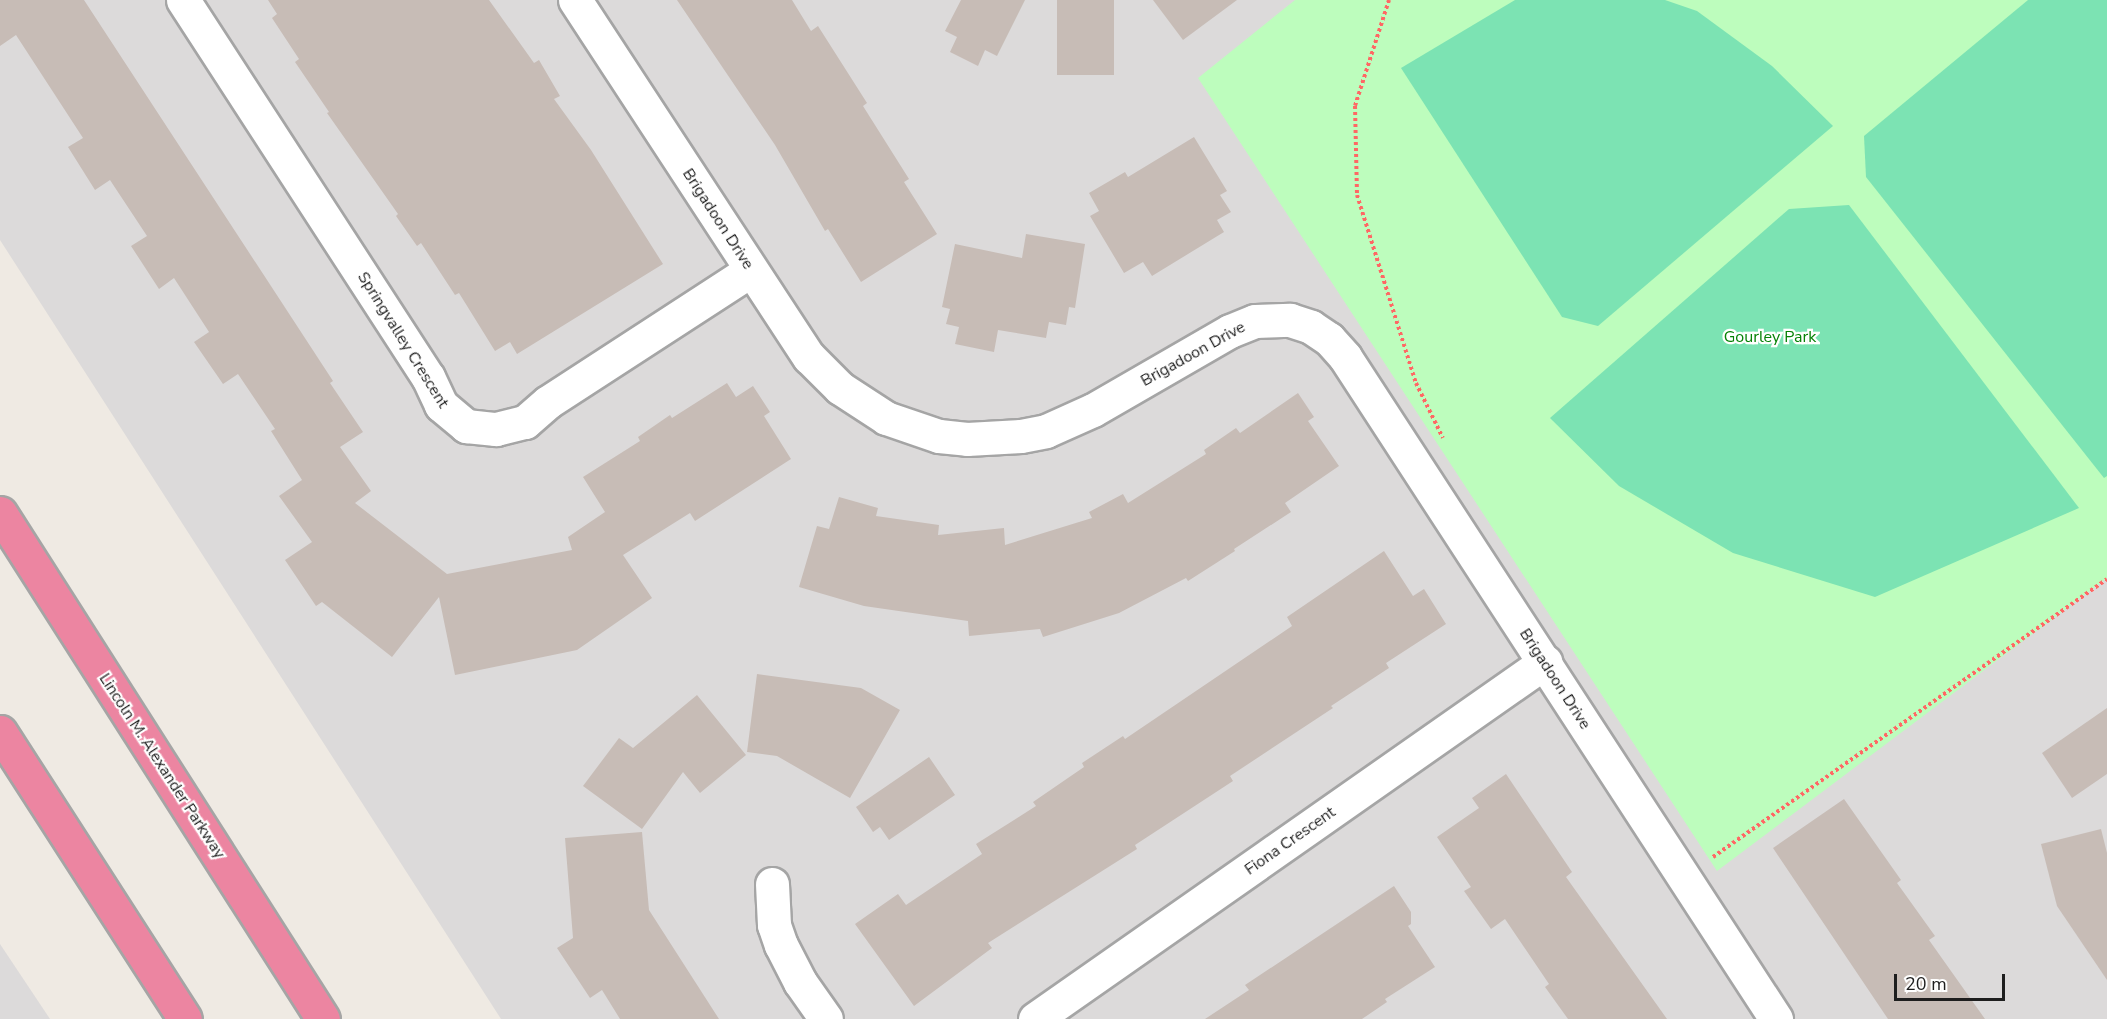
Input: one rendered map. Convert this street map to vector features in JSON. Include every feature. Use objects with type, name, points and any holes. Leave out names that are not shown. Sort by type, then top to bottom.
[{"type":"highway","name":"Lincoln M. Alexander Parkway","points":[[0,513],[323,1019]]},
{"type":"highway","points":[[0,732],[185,1019]]},
{"type":"street","name":"Springvalley Crescent","points":[[183,0],[428,377],[441,405],[466,426],[496,429],[525,423],[548,402],[751,270]]},
{"type":"street","name":"Brigadoon Drive","points":[[575,0],[809,357],[840,388],[862,405],[912,428],[967,439],[994,439],[1047,430],[1093,411],[1243,325],[1267,319],[1301,323],[1321,333],[1337,347],[1545,662],[1776,1019]]},
{"type":"street","name":"Fiona Crescent","points":[[1035,1019],[1545,662]]},
{"type":"street","points":[[772,884],[774,925],[781,945],[800,982],[826,1019]]},
{"type":"path","points":[[1389,0],[1355,106],[1357,195],[1416,383],[1450,451],[1420,473]]},
{"type":"path","points":[[1683,878],[2107,579]]},
{"type":"shaded area","points":[[0,0],[2107,0],[2107,1019],[501,1019],[0,240]]},
{"type":"shaded area","points":[[0,944],[50,1019],[0,1019]]},
{"type":"green space","name":"Gourley Park","points":[[1295,0],[2107,0],[2107,578],[1717,871],[1198,78]]},
{"type":"green space","points":[[1515,0],[1665,0],[1697,11],[1772,66],[1833,126],[1598,326],[1562,317],[1401,68]]},
{"type":"green space","points":[[2028,0],[2107,0],[2107,476],[2104,478],[1866,177],[1864,136]]},
{"type":"green space","points":[[1849,205],[2079,508],[1875,597],[1733,553],[1619,486],[1550,418],[1789,209]]},
{"type":"building","points":[[0,0],[84,0],[333,381],[330,383],[363,432],[340,447],[371,491],[355,503],[447,574],[572,550],[568,537],[605,512],[583,477],[640,441],[638,437],[670,415],[672,418],[727,383],[736,397],[753,386],[770,412],[764,416],[791,459],[695,521],[690,513],[623,555],[652,598],[577,650],[455,675],[439,597],[392,657],[322,602],[316,606],[285,560],[312,542],[279,496],[302,480],[271,431],[275,429],[238,374],[223,384],[194,342],[209,332],[174,278],[159,289],[131,246],[147,236],[110,180],[95,190],[68,147],[83,138],[16,35],[0,46]]},
{"type":"building","points":[[268,0],[489,0],[534,63],[539,60],[560,96],[554,99],[591,150],[663,264],[517,354],[510,342],[495,351],[459,293],[455,295],[421,243],[417,246],[396,216],[398,214],[327,113],[329,112],[295,62],[299,59],[272,18],[277,14]]},
{"type":"building","points":[[677,0],[792,0],[811,31],[818,26],[867,103],[863,106],[909,179],[904,182],[937,234],[861,282],[828,229],[825,231],[775,145]]},
{"type":"building","points":[[961,0],[1025,0],[997,56],[985,50],[978,66],[950,52],[957,37],[945,31]]},
{"type":"building","points":[[1057,0],[1114,0],[1114,75],[1057,75]]},
{"type":"building","points":[[1153,0],[1237,0],[1183,40]]},
{"type":"building","points":[[1194,137],[1227,191],[1220,195],[1231,212],[1217,220],[1224,232],[1152,276],[1143,262],[1124,273],[1090,216],[1099,211],[1089,193],[1125,172],[1128,177]]},
{"type":"building","points":[[1026,234],[1085,244],[1075,308],[1069,307],[1066,325],[1049,322],[1046,338],[998,330],[994,352],[955,344],[959,327],[946,324],[950,309],[942,307],[955,244],[1022,258]]},
{"type":"building","points":[[1298,393],[1314,417],[1308,421],[1339,466],[1285,503],[1291,512],[1234,549],[1235,551],[1188,581],[1186,578],[1119,613],[1043,637],[1040,629],[969,636],[968,621],[864,606],[799,587],[817,526],[829,529],[839,497],[878,508],[876,516],[939,525],[938,535],[1004,528],[1005,545],[1092,518],[1089,512],[1123,494],[1128,503],[1206,454],[1204,450],[1236,428],[1240,433]]},
{"type":"building","points":[[1384,551],[1413,596],[1424,589],[1446,624],[1386,663],[1389,668],[1331,706],[1333,708],[1230,776],[1233,781],[1135,845],[1137,849],[988,943],[992,948],[914,1006],[855,924],[898,894],[906,905],[982,854],[976,844],[1036,806],[1033,802],[1084,767],[1082,763],[1123,736],[1125,739],[1292,626],[1287,617]]},
{"type":"building","points":[[757,674],[861,688],[900,710],[850,798],[777,756],[747,752]]},
{"type":"building","points":[[697,695],[746,755],[700,793],[683,772],[642,829],[583,786],[619,738],[633,748]]},
{"type":"building","points":[[2107,708],[2107,774],[2072,798],[2042,753]]},
{"type":"building","points":[[929,757],[955,795],[889,840],[880,827],[873,832],[856,807]]},
{"type":"building","points":[[1506,774],[1572,872],[1566,877],[1667,1019],[1568,1019],[1545,987],[1549,984],[1505,919],[1491,929],[1464,891],[1471,887],[1437,837],[1479,808],[1472,798]]},
{"type":"building","points":[[1844,799],[1901,880],[1897,883],[1935,936],[1929,940],[1985,1019],[1888,1019],[1773,848]]},
{"type":"building","points":[[2101,829],[2107,853],[2107,980],[2057,906],[2041,844]]},
{"type":"building","points":[[642,832],[649,910],[719,1019],[620,1019],[602,990],[590,998],[557,948],[573,938],[565,838]]},
{"type":"building","points":[[1394,886],[1411,912],[1411,924],[1408,926],[1435,967],[1385,999],[1387,1002],[1362,1019],[1205,1019],[1249,990],[1245,985]]}]
